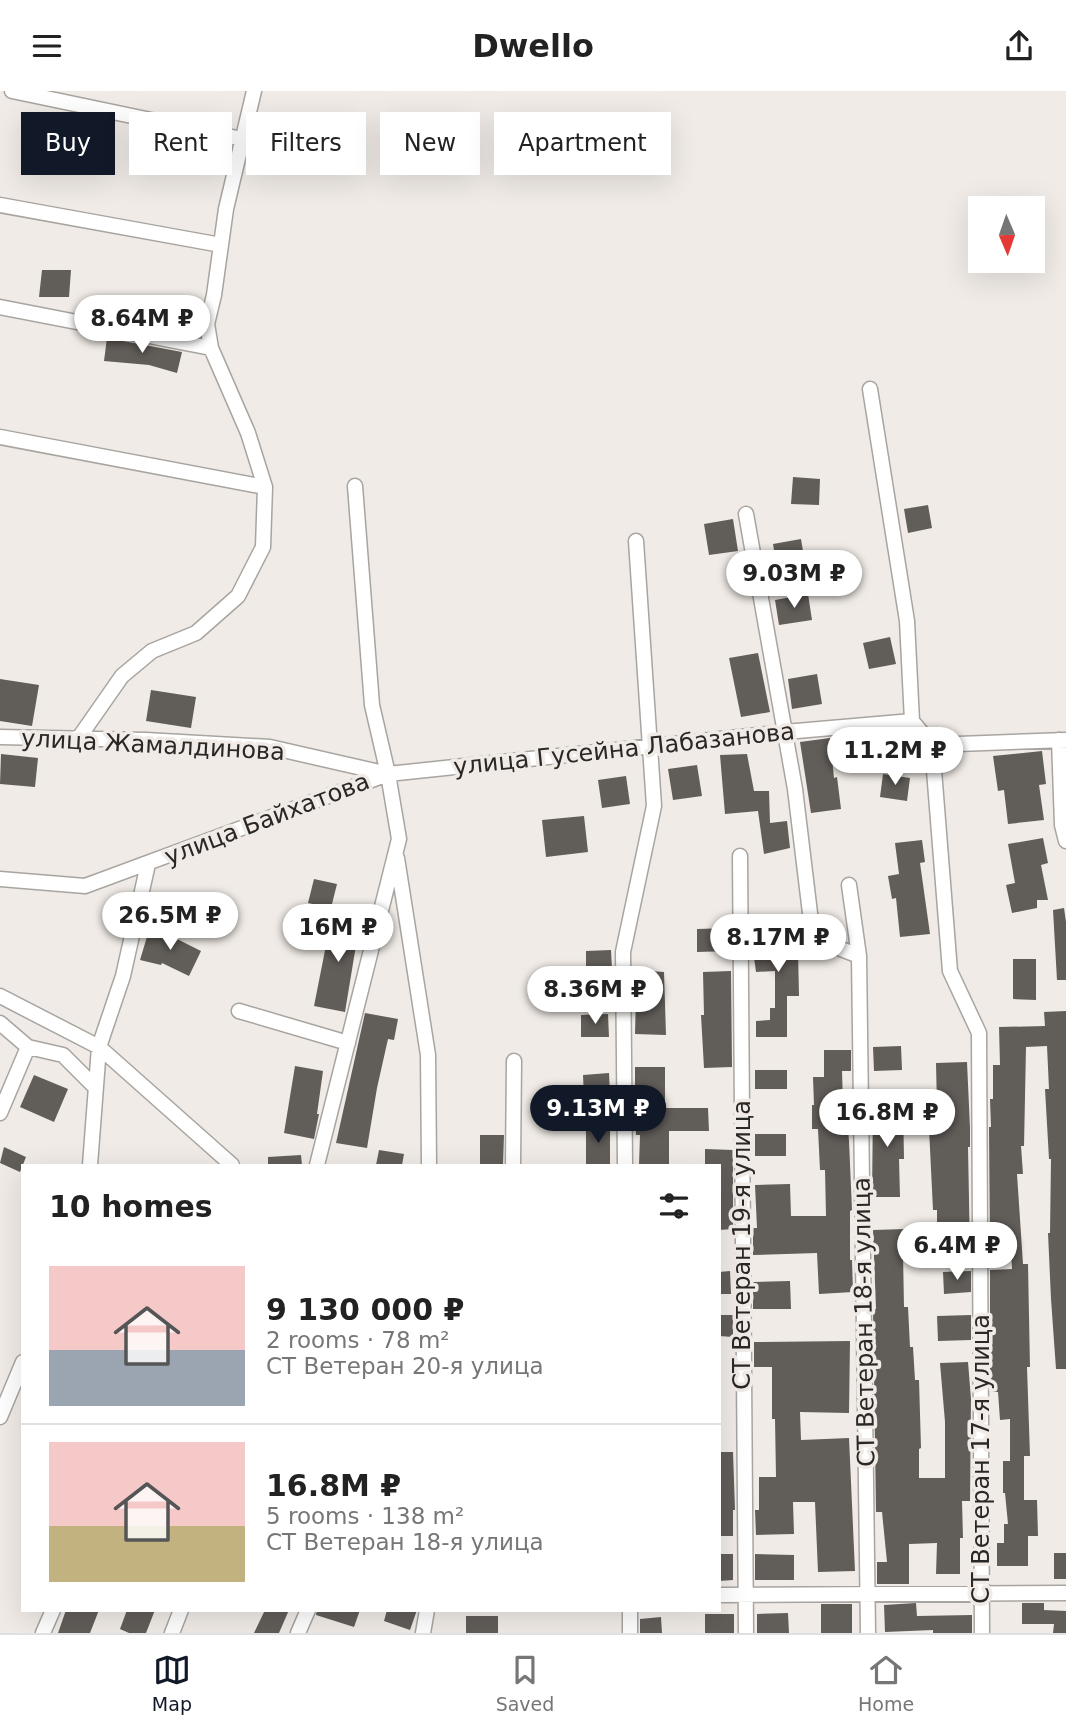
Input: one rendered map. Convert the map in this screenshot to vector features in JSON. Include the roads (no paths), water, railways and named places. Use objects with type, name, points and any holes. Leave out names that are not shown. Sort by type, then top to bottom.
[{"type":"street","points":[[12,91],[242,139]]},
{"type":"street","points":[[78,739],[122,675],[152,651],[196,633],[238,596],[263,547],[265,487],[248,433],[211,348],[207,324],[226,209],[254,91]]},
{"type":"street","points":[[0,205],[221,245]]},
{"type":"street","points":[[0,307],[211,348]]},
{"type":"street","points":[[870,389],[907,621],[912,721],[932,745],[1063,740],[1062,825],[1066,841]]},
{"type":"street","points":[[0,437],[265,487]]},
{"type":"street","points":[[355,487],[372,705],[388,774]]},
{"type":"street","points":[[746,514],[795,789],[813,938],[859,956]]},
{"type":"street","points":[[625,1164],[623,952],[654,806],[636,541]]},
{"type":"street","name":"улица Гусейна Лабазанова","points":[[388,774],[912,721]]},
{"type":"street","name":"улица Жамалдинова","points":[[0,737],[271,747],[388,774]]},
{"type":"street","name":"СТ Ветеран 17-я улица","points":[[932,745],[950,971],[979,1033],[982,1633]]},
{"type":"street","name":"улица Байхатова","points":[[0,879],[85,886],[388,774],[399,839],[317,1164]]},
{"type":"street","points":[[396,851],[428,1055],[429,1164]]},
{"type":"street","name":"СТ Ветеран 19-я улица","points":[[740,856],[746,1633]]},
{"type":"street","points":[[90,1164],[99,1048],[123,976],[148,864]]},
{"type":"street","name":"СТ Ветеран 18-я улица","points":[[849,885],[859,956],[868,1633]]},
{"type":"street","points":[[0,996],[99,1048],[231,1164]]},
{"type":"street","points":[[239,1011],[348,1043]]},
{"type":"street","points":[[0,1023],[25,1053],[63,1055],[96,1088]]},
{"type":"street","points":[[0,1113],[25,1053]]},
{"type":"street","points":[[513,1164],[514,1061]]},
{"type":"street","points":[[0,1417],[21,1367]]},
{"type":"street","points":[[721,1595],[1066,1593]]},
{"type":"street","points":[[43,1633],[52,1612]]},
{"type":"street","points":[[172,1633],[180,1612]]},
{"type":"street","points":[[298,1633],[307,1612]]},
{"type":"street","points":[[423,1633],[426,1612]]},
{"type":"street","points":[[630,1612],[630,1633]]}]
